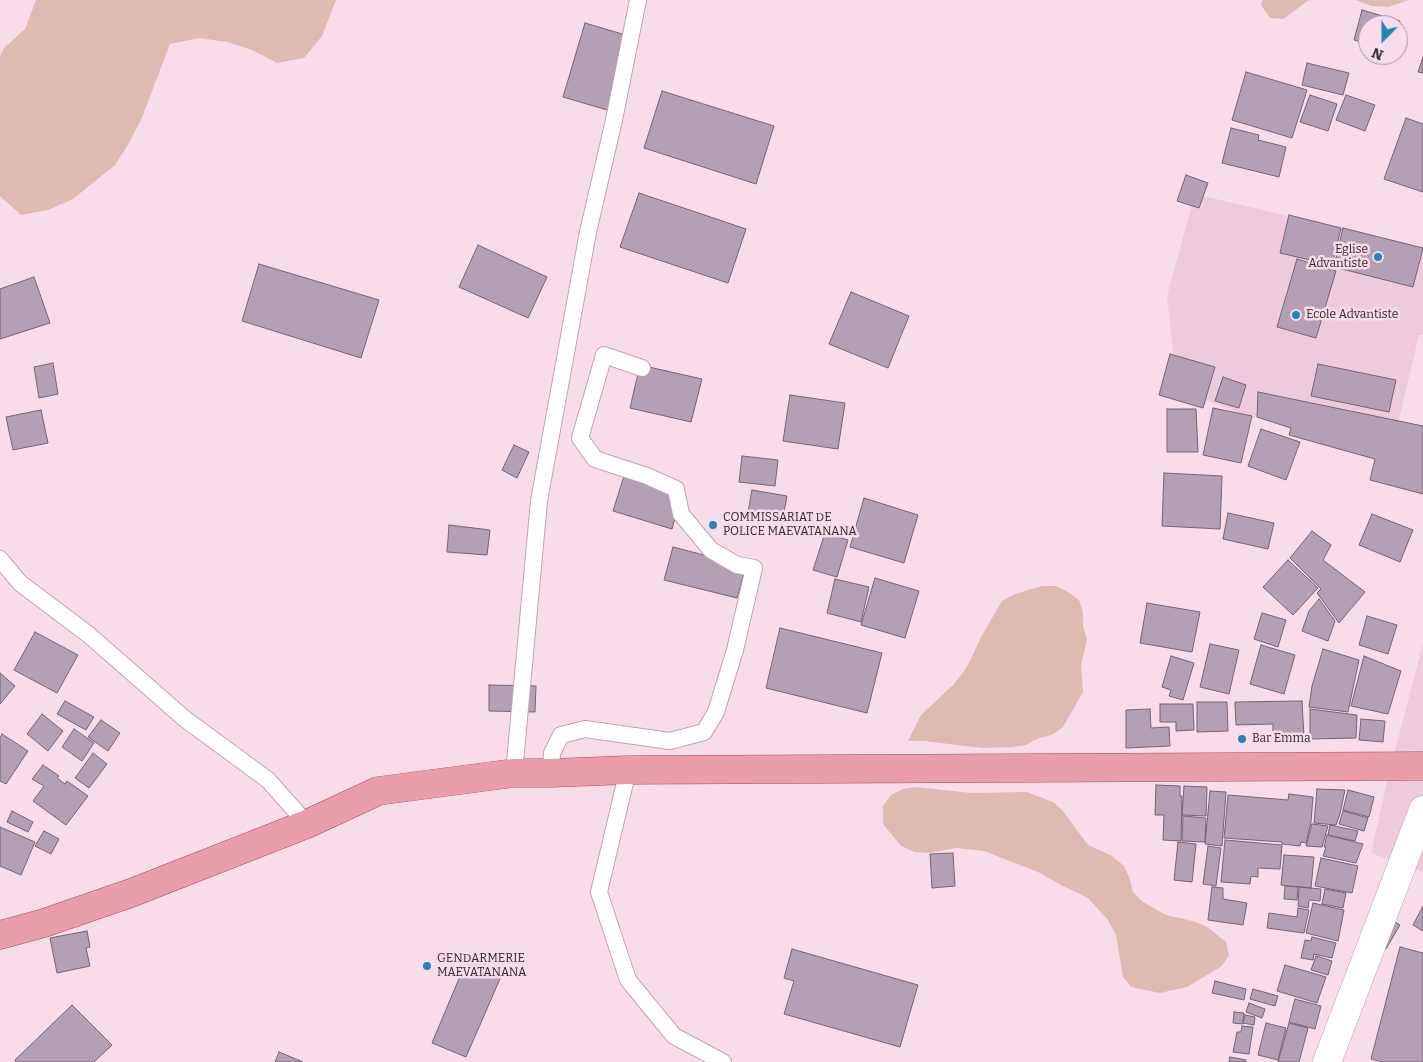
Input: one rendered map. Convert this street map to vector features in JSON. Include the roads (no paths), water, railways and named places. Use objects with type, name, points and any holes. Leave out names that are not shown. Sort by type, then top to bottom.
[{"type":"main road","points":[[0,934],[44,923],[122,896],[307,824],[378,791],[514,773],[628,770],[1423,766]]},
{"type":"street","points":[[1327,1062],[1423,810]]},
{"type":"lane","points":[[514,773],[539,500],[588,232],[614,120],[638,0]]},
{"type":"lane","points":[[551,773],[552,753],[561,735],[585,729],[670,741],[704,732],[719,703],[735,650],[754,568],[737,565],[711,550],[681,514],[676,490],[647,476],[595,459],[580,438],[604,355],[642,368]]},
{"type":"lane","points":[[0,559],[20,583],[89,636],[186,720],[268,780],[307,824]]},
{"type":"lane","points":[[628,770],[599,892],[628,980],[674,1036],[723,1062]]},
{"type":"place","name":"Eglise Advantiste","points":[[1378,257]]},
{"type":"place","name":"Ecole Advantiste","points":[[1296,315]]},
{"type":"place","name":"COMMISSARIAT DE POLICE MAEVATANANA","points":[[713,525]]},
{"type":"place","name":"Bar Emma","points":[[1242,739]]},
{"type":"place","name":"GENDARMERIE MAEVATANANA","points":[[427,966]]}]
